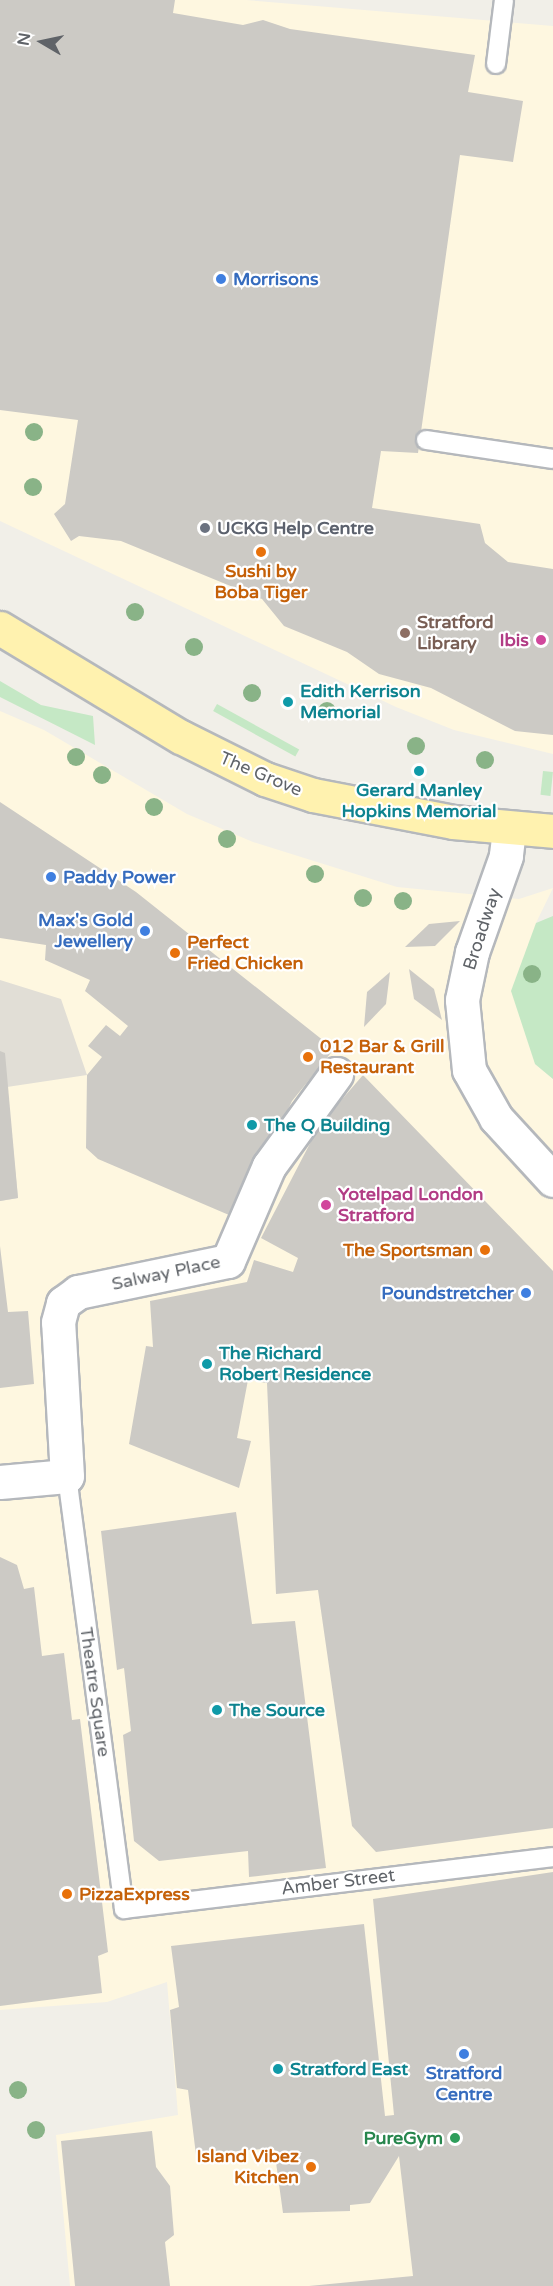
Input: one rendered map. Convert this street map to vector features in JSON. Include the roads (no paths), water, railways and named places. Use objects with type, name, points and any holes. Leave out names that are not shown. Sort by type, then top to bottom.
[{"type":"main road","name":"The Grove","points":[[0,628],[181,737],[265,779],[313,795],[509,830],[553,831]]},
{"type":"street","name":"Broadway","points":[[509,830],[462,1000],[470,1070],[496,1118],[553,1180]]},
{"type":"street","name":"Salway Place","points":[[67,1476],[58,1322],[63,1304],[78,1292],[228,1261],[269,1166],[336,1074]]},
{"type":"street","points":[[0,1482],[67,1476]]},
{"type":"lane","points":[[496,64],[504,0]]},
{"type":"lane","points":[[426,440],[553,459]]},
{"type":"lane","name":"Theatre Square","points":[[67,1476],[124,1909]]},
{"type":"lane","name":"Amber Street","points":[[124,1909],[553,1857]]},
{"type":"place","name":"Morrisons","points":[[221,279]]},
{"type":"place","name":"UCKG Help Centre","points":[[205,528]]},
{"type":"place","name":"Sushi by Boba Tiger","points":[[261,552]]},
{"type":"place","name":"Stratford Library","points":[[405,633]]},
{"type":"place","name":"Ibis","points":[[541,640]]},
{"type":"place","name":"Edith Kerrison Memorial","points":[[288,702]]},
{"type":"place","name":"Gerard Manley Hopkins Memorial","points":[[419,771]]},
{"type":"place","name":"Paddy Power","points":[[51,877]]},
{"type":"place","name":"Max's Gold Jewellery","points":[[145,931]]},
{"type":"place","name":"Perfect Fried Chicken","points":[[175,953]]},
{"type":"place","name":"012 Bar & Grill Restaurant","points":[[308,1057]]},
{"type":"place","name":"The Q Building","points":[[252,1125]]},
{"type":"place","name":"Yotelpad London Stratford","points":[[326,1205]]},
{"type":"place","name":"The Sportsman","points":[[485,1250]]},
{"type":"place","name":"Poundstretcher","points":[[526,1293]]},
{"type":"place","name":"The Richard Robert Residence","points":[[207,1364]]},
{"type":"place","name":"The Source","points":[[217,1710]]},
{"type":"place","name":"PizzaExpress","points":[[67,1894]]},
{"type":"place","name":"Stratford Centre","points":[[464,2054]]},
{"type":"place","name":"Stratford East","points":[[278,2069]]},
{"type":"place","name":"PureGym","points":[[455,2138]]},
{"type":"place","name":"Island Vibez Kitchen","points":[[311,2167]]}]
